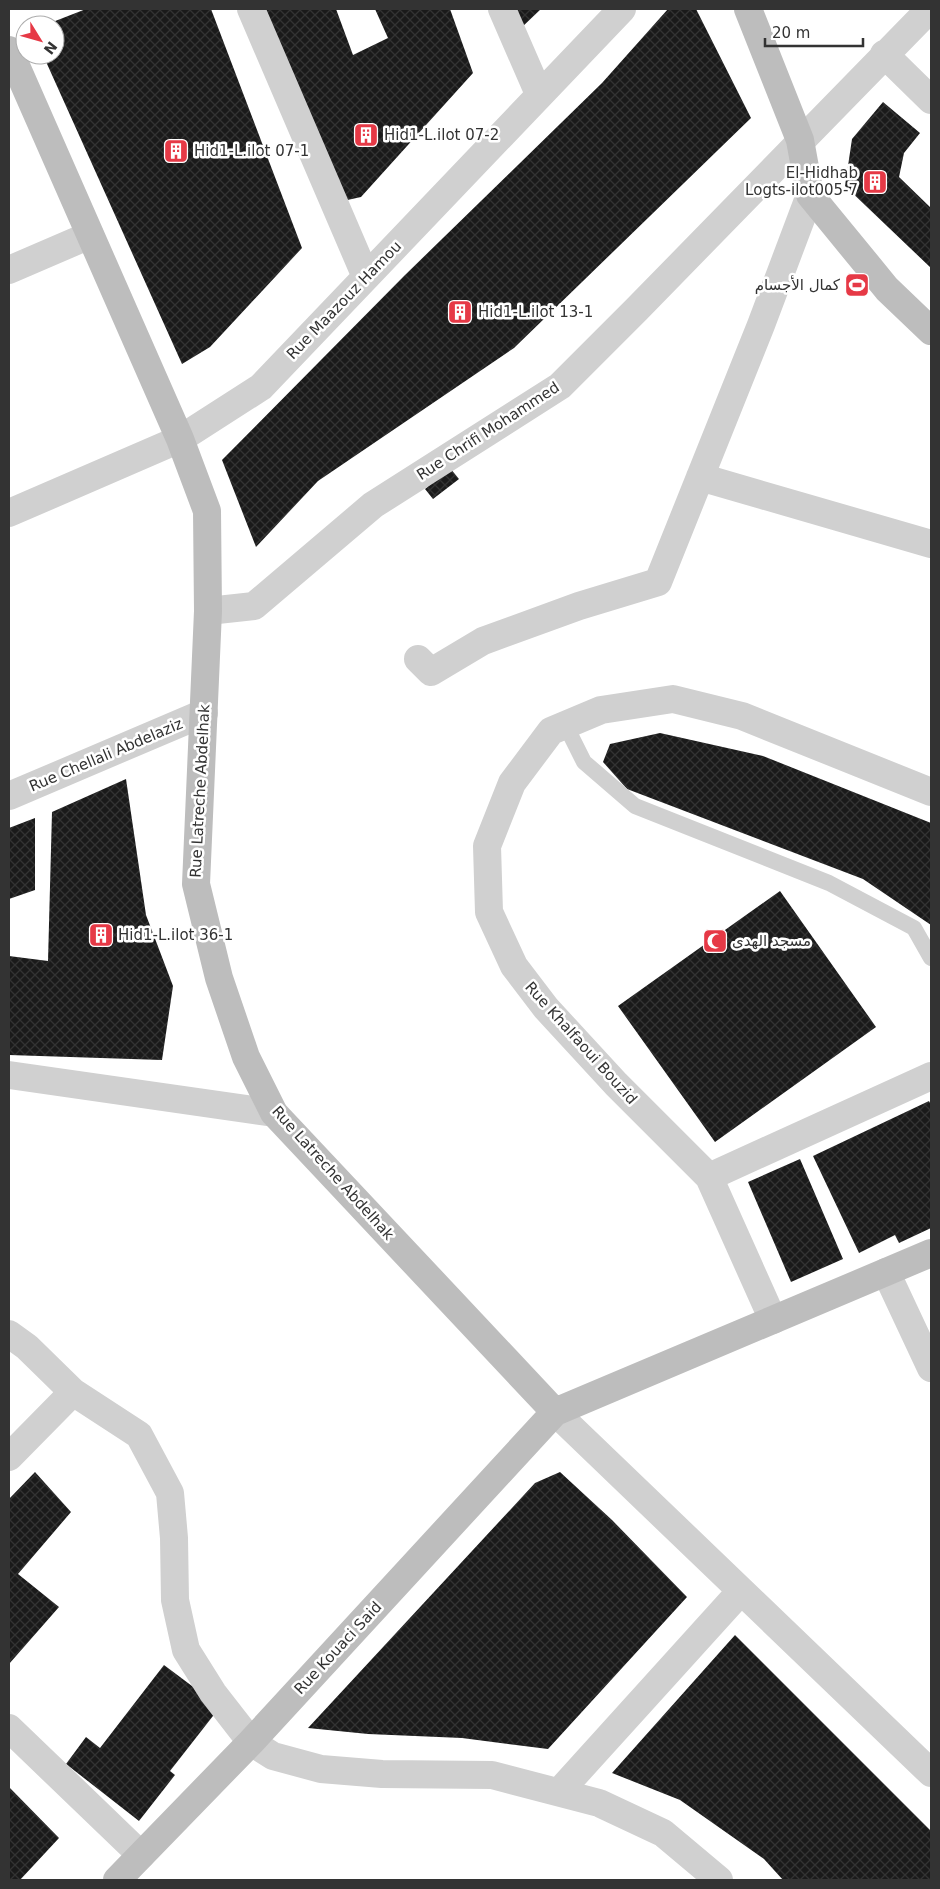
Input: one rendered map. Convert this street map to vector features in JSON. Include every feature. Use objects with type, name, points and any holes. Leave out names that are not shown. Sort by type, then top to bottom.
[{"type":"street","points":[[251,9],[366,277]]},
{"type":"street","points":[[502,9],[540,94]]},
{"type":"street","name":"Rue Maazouz Hamou","points":[[9,513],[180,439],[261,387],[622,9]]},
{"type":"street","points":[[748,9],[800,140],[810,194],[887,289],[931,331]]},
{"type":"street","name":"Rue Chrifi Mohammed","points":[[208,611],[254,606],[373,505],[560,386],[930,9]]},
{"type":"street","name":"Rue Latreche Abdelhak","points":[[9,50],[180,439],[208,511],[208,611],[196,884],[219,978],[246,1057],[274,1113],[555,1412]]},
{"type":"street","points":[[884,54],[931,100]]},
{"type":"street","points":[[418,659],[431,672],[483,641],[579,606],[658,582],[810,194]]},
{"type":"street","points":[[9,270],[90,235]]},
{"type":"street","points":[[700,477],[931,544]]},
{"type":"street","name":"Rue Khalfaoui Bouzid","points":[[773,1320],[710,1177],[616,1084],[546,1008],[514,966],[489,912],[487,846],[512,783],[551,731],[602,710],[673,700],[742,716],[931,792]]},
{"type":"street","name":"Rue Chellali Abdelaziz","points":[[9,796],[204,713]]},
{"type":"street","points":[[9,1075],[274,1113]]},
{"type":"street","points":[[710,1177],[931,1076]]},
{"type":"street","points":[[931,1253],[555,1412],[931,1773]]},
{"type":"street","points":[[886,1272],[931,1368]]},
{"type":"street","points":[[9,1334],[27,1347],[73,1392],[140,1434],[170,1493],[174,1538],[175,1600],[186,1650],[213,1693],[251,1742],[273,1756],[322,1769],[382,1774],[492,1775],[599,1803],[664,1833],[719,1880]]},
{"type":"street","points":[[9,1457],[73,1392]]},
{"type":"street","name":"Rue Kouaci Said","points":[[117,1880],[251,1742],[555,1412]]},
{"type":"street","points":[[559,1792],[741,1591]]},
{"type":"street","points":[[9,1728],[141,1855]]},
{"type":"lane","points":[[565,724],[584,762],[635,806],[829,883],[914,928],[931,958]]},
{"type":"building","name":"Hid1-L.ilot 07-1","points":[[86,9],[211,9],[302,248],[210,347],[182,364],[47,65],[65,65],[65,17]]},
{"type":"building","name":"Hid1-L.ilot 07-2","points":[[261,9],[336,9],[353,55],[388,38],[375,9],[450,9],[473,73],[361,197],[343,201]]},
{"type":"building","points":[[511,9],[541,9],[520,29]]},
{"type":"building","name":"Hid1-L.ilot 13-1","points":[[668,9],[696,9],[751,118],[514,348],[318,481],[256,547],[222,460],[404,276],[602,83]]},
{"type":"building","name":"El-Hidhab Logts-ilot005-7","points":[[883,102],[920,133],[904,153],[899,177],[931,208],[931,268],[845,186],[852,139]]},
{"type":"building","points":[[450,468],[459,479],[433,499],[425,489]]},
{"type":"building","points":[[660,733],[763,756],[931,823],[931,925],[863,879],[627,789],[603,762],[610,744]]},
{"type":"building","name":"Hid1-L.ilot 36-1","points":[[126,779],[146,915],[173,986],[162,1060],[9,1055],[9,956],[48,961],[52,812]]},
{"type":"building","points":[[35,818],[35,890],[9,899],[9,828]]},
{"type":"building","points":[[780,891],[876,1027],[715,1142],[618,1006]]},
{"type":"building","points":[[929,1101],[931,1105],[931,1228],[899,1243],[895,1235],[859,1253],[813,1156]]},
{"type":"building","points":[[800,1159],[843,1259],[791,1282],[748,1182]]},
{"type":"building","points":[[35,1472],[71,1512],[18,1574],[59,1607],[9,1664],[9,1499]]},
{"type":"building","points":[[560,1472],[612,1520],[687,1597],[548,1749],[462,1738],[368,1734],[308,1728],[535,1483]]},
{"type":"building","points":[[735,1635],[931,1831],[931,1880],[783,1880],[764,1859],[680,1800],[612,1773]]},
{"type":"building","points":[[164,1665],[220,1707],[170,1771],[175,1775],[139,1821],[66,1764],[86,1737],[100,1748]]},
{"type":"building","points":[[9,1787],[59,1838],[20,1880],[9,1880]]},
{"type":"place","name":"Hid1-L.ilot 07-2","points":[[366,135]]},
{"type":"place","name":"Hid1-L.ilot 07-1","points":[[176,151]]},
{"type":"place","name":"El-Hidhab Logts-ilot005-7","points":[[875,182]]},
{"type":"place","name":"كمال الأجسام","points":[[857,285]]},
{"type":"place","name":"Hid1-L.ilot 13-1","points":[[460,312]]},
{"type":"place","name":"Hid1-L.ilot 36-1","points":[[101,935]]},
{"type":"place","name":"مسجد الهدى","points":[[715,941]]}]
